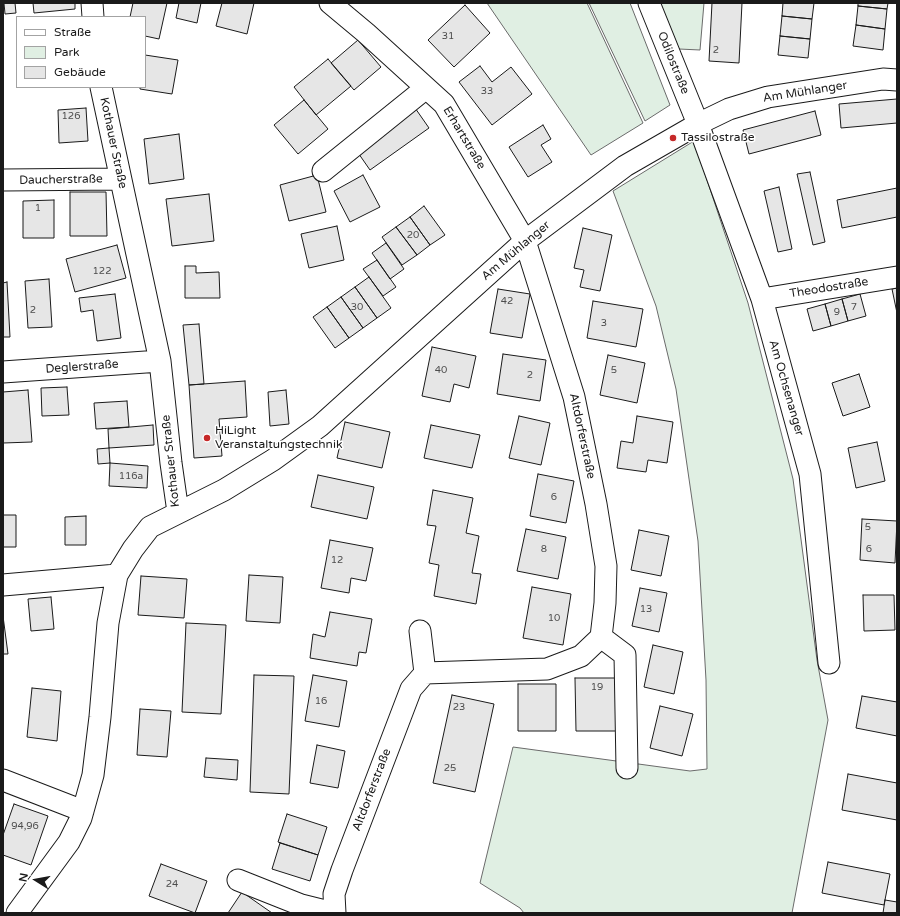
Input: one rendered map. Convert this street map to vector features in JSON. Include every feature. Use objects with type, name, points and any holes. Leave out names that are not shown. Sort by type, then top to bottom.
[{"type":"street","points":[[92,3],[93,16]]},
{"type":"street","name":"Erhartstraße","points":[[330,3],[366,33],[444,104],[525,241]]},
{"type":"street","name":"Odilostraße","points":[[649,3],[698,124]]},
{"type":"street","name":"Am Mühlanger","points":[[178,512],[224,490],[273,460],[320,426],[525,241],[625,166],[698,124],[729,109],[768,97],[883,79],[897,80]]},
{"type":"street","name":"Kothauer Straße","points":[[17,913],[69,842],[83,811],[92,775],[100,717],[108,623],[117,575],[133,549],[150,527],[178,512],[160,361],[101,88]]},
{"type":"street","points":[[323,171],[426,88]]},
{"type":"street","name":"Am Ochsenanger","points":[[698,124],[762,299],[810,474],[829,663]]},
{"type":"street","name":"Daucherstraße","points":[[3,180],[120,179]]},
{"type":"street","name":"Altdorferstraße","points":[[525,241],[574,397],[596,504],[606,566],[605,603],[601,637]]},
{"type":"street","name":"Theodostraße","points":[[762,299],[897,277]]},
{"type":"street","name":"Deglerstraße","points":[[3,372],[160,361]]},
{"type":"street","points":[[3,585],[117,575]]},
{"type":"street","points":[[420,631],[425,673],[547,668],[581,656],[601,637],[625,655],[627,768]]},
{"type":"street","name":"Altdorferstraße","points":[[238,880],[301,905],[334,913],[334,894],[342,870],[411,690],[425,673]]},
{"type":"street","points":[[3,780],[83,811]]},
{"type":"green space","points":[[487,3],[587,3],[643,123],[591,155]]},
{"type":"green space","points":[[589,3],[630,3],[670,105],[645,121]]},
{"type":"green space","points":[[660,3],[704,3],[700,50],[679,49]]},
{"type":"green space","points":[[694,141],[748,303],[793,479],[817,660],[828,720],[792,913],[524,913],[520,908],[480,883],[513,747],[690,771],[707,769],[706,680],[698,541],[676,389],[656,306],[613,191]]},
{"type":"building","points":[[4,3],[15,3],[16,13],[5,14]]},
{"type":"building","points":[[33,3],[75,3],[75,9],[34,13]]},
{"type":"building","points":[[133,3],[167,3],[159,39],[146,36],[146,16],[130,16]]},
{"type":"building","points":[[179,3],[201,3],[197,23],[176,18]]},
{"type":"building","points":[[222,3],[254,3],[247,34],[216,26]]},
{"type":"building","points":[[712,3],[742,3],[739,63],[709,61]]},
{"type":"building","points":[[783,3],[814,3],[812,19],[782,16]]},
{"type":"building","points":[[858,3],[888,3],[887,9],[858,6]]},
{"type":"building","points":[[465,5],[490,33],[454,67],[428,40]]},
{"type":"building","points":[[858,6],[887,9],[885,29],[856,25]]},
{"type":"building","points":[[782,16],[812,19],[810,39],[780,36]]},
{"type":"building","points":[[856,25],[885,29],[883,50],[853,46]]},
{"type":"building","points":[[780,36],[810,39],[808,58],[778,55]]},
{"type":"building","points":[[358,40],[381,67],[354,90],[331,63]]},
{"type":"building","points":[[146,55],[178,60],[172,94],[140,89],[146,88]]},
{"type":"building","points":[[328,59],[351,86],[316,115],[294,87]]},
{"type":"building","points":[[480,66],[492,82],[511,67],[532,94],[492,125],[459,82]]},
{"type":"building","points":[[897,99],[897,123],[841,128],[839,104]]},
{"type":"building","points":[[304,100],[328,129],[298,154],[274,125]]},
{"type":"building","points":[[413,105],[429,128],[370,170],[354,147]]},
{"type":"building","points":[[86,108],[88,141],[59,143],[58,110]]},
{"type":"building","points":[[815,111],[821,135],[749,154],[743,130]]},
{"type":"building","points":[[543,125],[551,139],[541,145],[552,162],[528,177],[509,147]]},
{"type":"building","points":[[179,134],[184,179],[149,184],[144,139]]},
{"type":"building","points":[[810,172],[825,242],[813,245],[797,174]]},
{"type":"building","points":[[317,175],[326,212],[289,221],[280,185]]},
{"type":"building","points":[[363,175],[380,207],[350,222],[334,191]]},
{"type":"building","points":[[779,187],[792,249],[778,252],[764,191]]},
{"type":"building","points":[[897,188],[897,217],[842,228],[837,200]]},
{"type":"building","points":[[70,192],[106,192],[107,236],[70,236]]},
{"type":"building","points":[[209,194],[214,241],[172,246],[166,199]]},
{"type":"building","points":[[54,200],[54,238],[23,238],[23,201]]},
{"type":"building","points":[[424,206],[445,235],[430,245],[410,217]]},
{"type":"building","points":[[410,217],[430,245],[417,255],[396,227]]},
{"type":"building","points":[[337,226],[344,260],[309,268],[301,234]]},
{"type":"building","points":[[396,227],[417,255],[402,265],[382,237]]},
{"type":"building","points":[[583,228],[612,235],[600,291],[580,287],[584,270],[574,268]]},
{"type":"building","points":[[386,243],[404,269],[390,279],[372,253]]},
{"type":"building","points":[[117,245],[126,278],[75,292],[66,259]]},
{"type":"building","points":[[377,260],[396,287],[383,296],[363,269]]},
{"type":"building","points":[[185,266],[196,266],[196,273],[219,272],[220,298],[185,298]]},
{"type":"building","points":[[369,277],[391,308],[377,318],[355,287]]},
{"type":"building","points":[[49,279],[52,327],[28,328],[25,281]]},
{"type":"building","points":[[7,282],[10,337],[3,337],[3,283]]},
{"type":"building","points":[[355,287],[377,318],[363,328],[341,297]]},
{"type":"building","points":[[897,288],[897,313],[892,289]]},
{"type":"building","points":[[498,289],[530,294],[522,338],[490,333]]},
{"type":"building","points":[[115,294],[121,338],[97,341],[93,310],[81,312],[79,298]]},
{"type":"building","points":[[860,294],[866,316],[848,321],[842,299]]},
{"type":"building","points":[[341,297],[363,328],[349,338],[327,307]]},
{"type":"building","points":[[842,299],[848,321],[831,326],[825,304]]},
{"type":"building","points":[[593,301],[643,309],[636,347],[587,338]]},
{"type":"building","points":[[825,304],[831,326],[813,331],[807,309]]},
{"type":"building","points":[[327,307],[349,338],[335,348],[313,317]]},
{"type":"building","points":[[199,324],[204,384],[189,385],[183,325]]},
{"type":"building","points":[[432,347],[476,356],[469,388],[454,384],[450,402],[422,396]]},
{"type":"building","points":[[503,354],[546,360],[540,401],[497,394]]},
{"type":"building","points":[[608,355],[645,363],[637,403],[600,395]]},
{"type":"building","points":[[859,374],[870,407],[843,416],[832,383]]},
{"type":"building","name":"HiLight Veranstaltungstechnik","points":[[245,381],[247,417],[219,419],[222,456],[194,458],[189,385]]},
{"type":"building","points":[[67,387],[69,415],[42,416],[41,388]]},
{"type":"building","points":[[28,390],[32,442],[3,443],[3,392]]},
{"type":"building","points":[[286,390],[289,424],[270,426],[268,392]]},
{"type":"building","points":[[127,401],[129,427],[96,429],[94,403]]},
{"type":"building","points":[[519,416],[550,423],[541,465],[509,458]]},
{"type":"building","points":[[637,416],[673,422],[667,463],[648,460],[646,472],[617,468],[621,441],[633,443]]},
{"type":"building","points":[[345,422],[390,432],[382,468],[337,458]]},
{"type":"building","points":[[153,425],[154,445],[109,448],[108,429]]},
{"type":"building","points":[[431,425],[480,435],[472,468],[424,458]]},
{"type":"building","points":[[877,442],[885,481],[856,488],[848,448]]},
{"type":"building","points":[[109,448],[110,463],[98,464],[97,449]]},
{"type":"building","points":[[110,463],[148,466],[147,488],[109,486]]},
{"type":"building","points":[[538,474],[574,481],[566,523],[530,516]]},
{"type":"building","points":[[318,475],[374,487],[367,519],[311,507]]},
{"type":"building","points":[[433,490],[473,498],[466,533],[479,536],[472,573],[481,574],[476,604],[434,596],[439,565],[429,563],[436,526],[427,525]]},
{"type":"building","points":[[3,515],[16,515],[16,547],[3,547]]},
{"type":"building","points":[[86,516],[86,545],[65,545],[65,517]]},
{"type":"building","points":[[862,519],[897,521],[895,563],[860,560]]},
{"type":"building","points":[[526,529],[566,537],[558,579],[517,571]]},
{"type":"building","points":[[639,530],[669,536],[661,576],[631,570]]},
{"type":"building","points":[[330,540],[373,548],[366,581],[351,578],[349,593],[321,588]]},
{"type":"building","points":[[249,575],[283,577],[280,623],[246,621]]},
{"type":"building","points":[[141,576],[187,579],[184,618],[138,615]]},
{"type":"building","points":[[532,587],[571,594],[563,645],[523,638]]},
{"type":"building","points":[[640,588],[667,593],[659,632],[632,626]]},
{"type":"building","points":[[863,595],[894,595],[895,630],[864,631]]},
{"type":"building","points":[[51,597],[54,629],[31,631],[28,599]]},
{"type":"building","points":[[330,612],[372,619],[366,653],[359,652],[357,666],[310,658],[313,634],[325,637]]},
{"type":"building","points":[[3,616],[8,654],[3,654]]},
{"type":"building","points":[[186,623],[226,625],[221,714],[182,712]]},
{"type":"building","points":[[653,645],[683,652],[674,694],[644,687]]},
{"type":"building","points":[[254,675],[294,676],[289,794],[250,792]]},
{"type":"building","points":[[313,675],[347,681],[339,727],[305,721]]},
{"type":"building","points":[[575,678],[619,678],[620,731],[576,731]]},
{"type":"building","points":[[518,684],[556,684],[556,731],[518,731]]},
{"type":"building","points":[[32,688],[61,691],[57,741],[27,737]]},
{"type":"building","points":[[452,695],[494,704],[475,792],[433,783]]},
{"type":"building","points":[[862,696],[897,702],[897,736],[856,728]]},
{"type":"building","points":[[660,706],[693,714],[682,756],[650,748]]},
{"type":"building","points":[[140,709],[171,711],[167,757],[137,755]]},
{"type":"building","points":[[317,745],[345,751],[338,788],[310,783]]},
{"type":"building","points":[[206,758],[238,760],[237,780],[204,777]]},
{"type":"building","points":[[848,774],[897,783],[897,820],[842,810]]},
{"type":"building","points":[[14,804],[48,816],[31,865],[3,855],[3,835]]},
{"type":"building","points":[[287,814],[327,827],[318,855],[278,842]]},
{"type":"building","points":[[280,843],[318,855],[310,881],[272,869]]},
{"type":"building","points":[[828,862],[890,874],[884,905],[822,893]]},
{"type":"building","points":[[161,864],[207,881],[195,913],[149,896]]},
{"type":"building","points":[[242,892],[272,913],[228,913]]},
{"type":"building","points":[[885,900],[897,902],[897,913],[883,913]]},
{"type":"place","name":"Tassilostraße","points":[[673,138]]},
{"type":"place","name":"HiLight Veranstaltungstechnik","points":[[207,438]]}]
